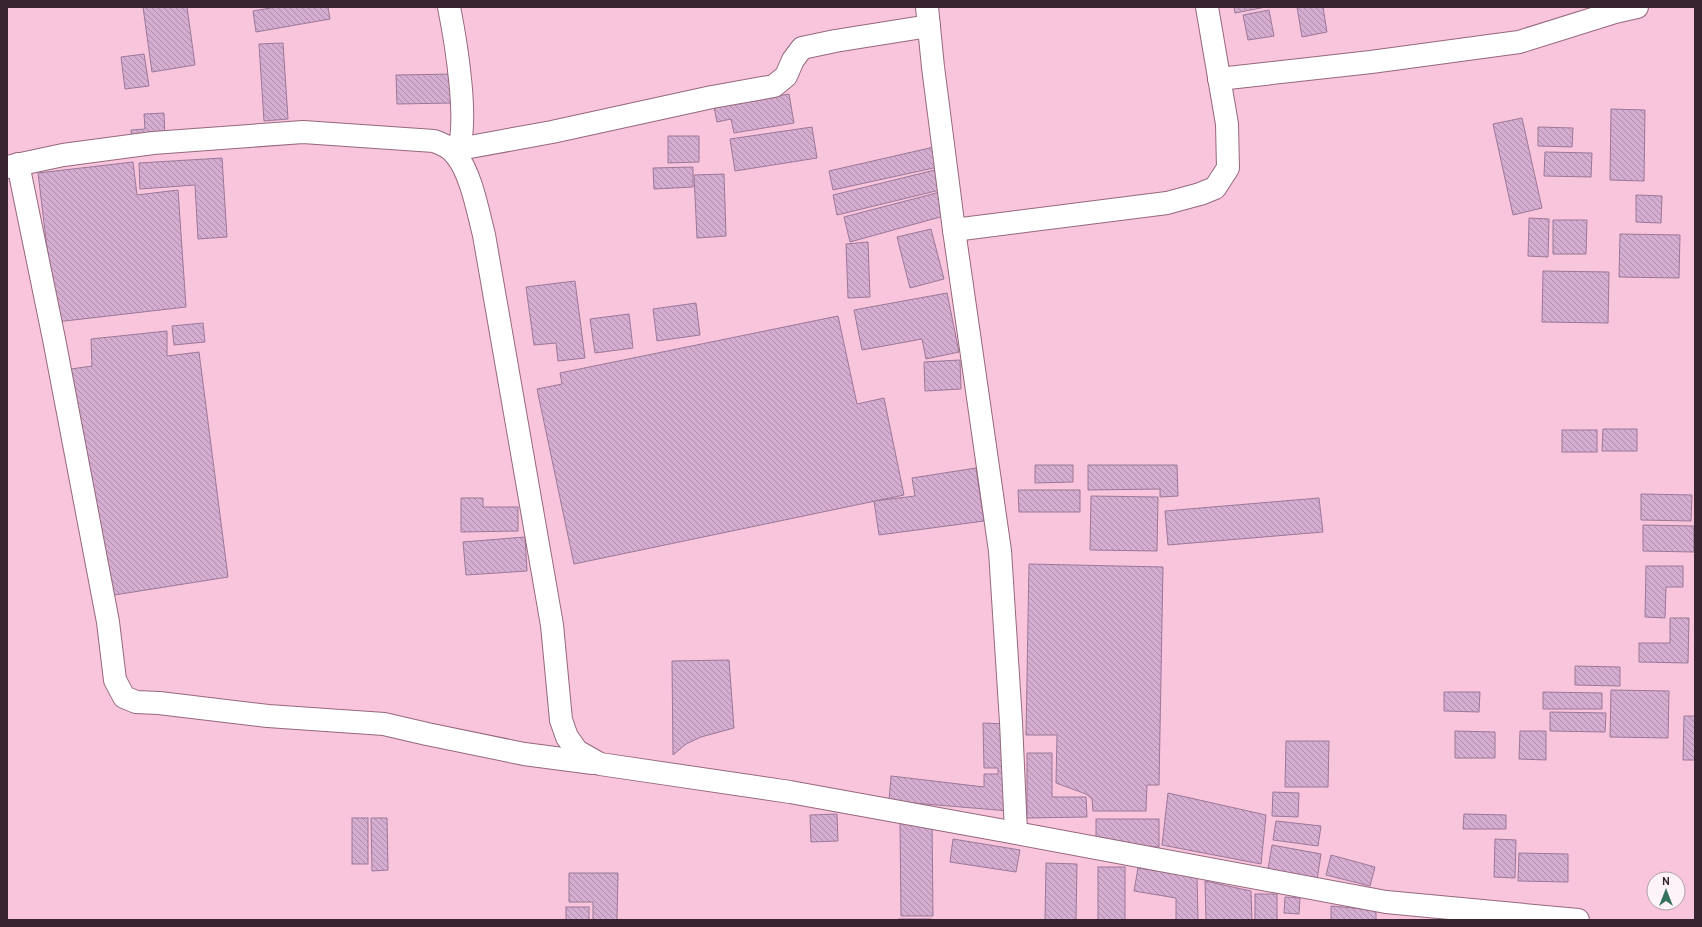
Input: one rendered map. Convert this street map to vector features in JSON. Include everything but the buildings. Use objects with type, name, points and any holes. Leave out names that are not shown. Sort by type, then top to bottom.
[{"type":"street","points":[[449,7],[458,61],[462,126],[457,152],[469,179],[484,235],[552,625],[561,720],[567,737],[577,751],[600,764]]},
{"type":"street","points":[[954,230],[1167,203],[1200,194],[1215,188],[1228,168],[1227,124],[1207,7]]},
{"type":"street","points":[[1220,79],[1371,62],[1519,42],[1615,12],[1637,7]]},
{"type":"street","points":[[1016,832],[1011,722],[1000,551],[954,230],[928,16],[835,41],[802,48],[793,60],[786,76],[774,86],[712,97],[457,152],[434,141],[303,132],[153,143],[63,155],[12,166],[60,371],[108,622],[115,680],[124,697],[136,702],[159,703],[268,716],[384,724],[524,754],[790,792],[1016,832],[1386,902],[1578,920]]}]
